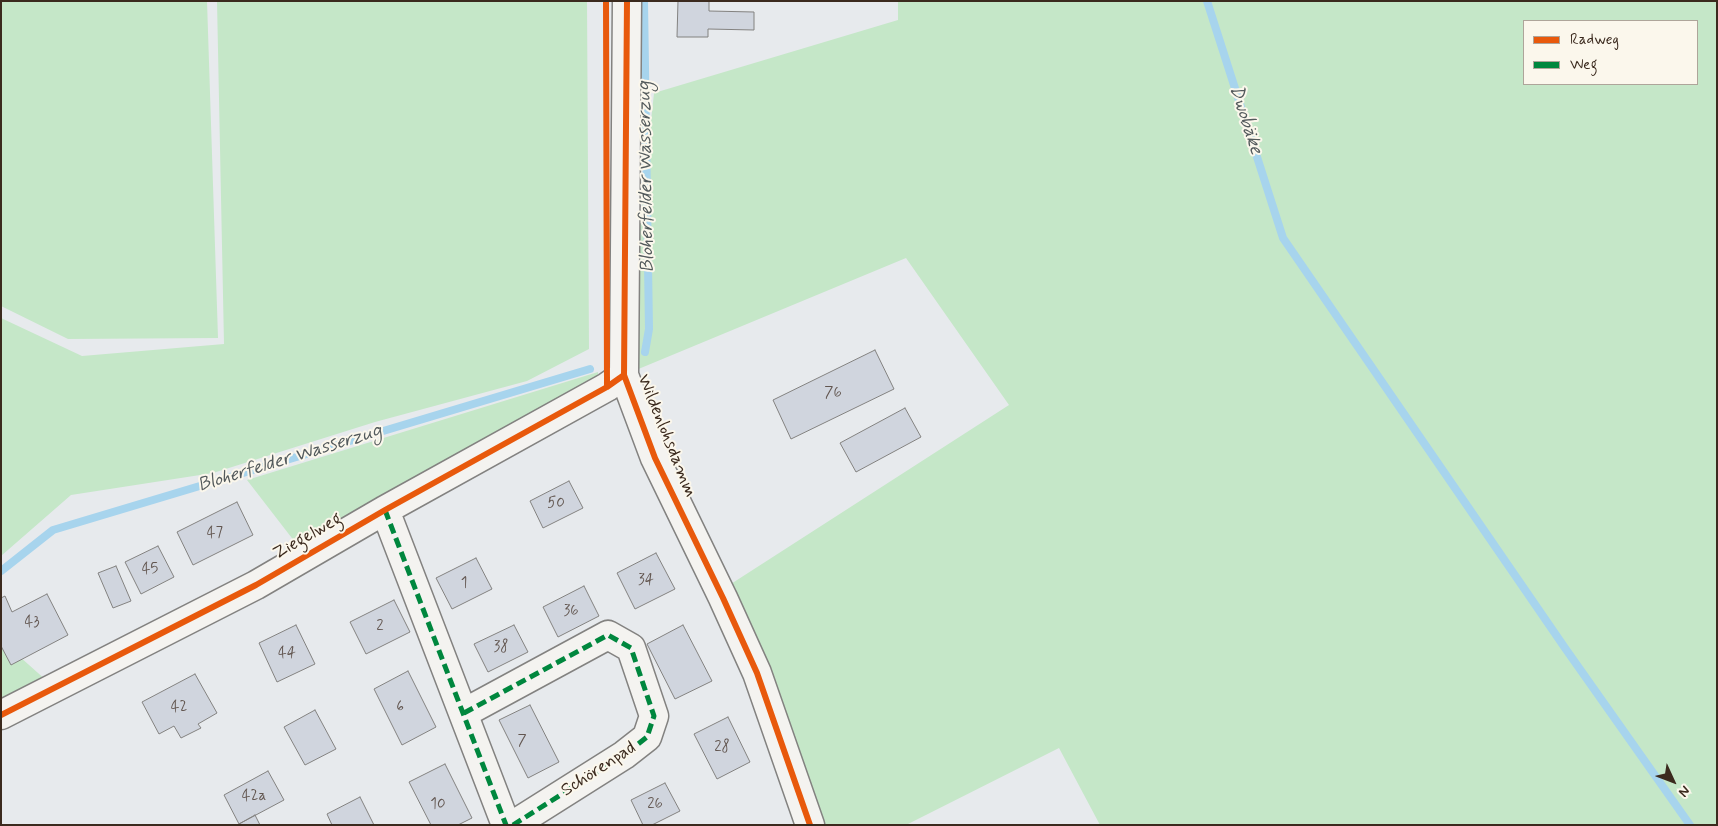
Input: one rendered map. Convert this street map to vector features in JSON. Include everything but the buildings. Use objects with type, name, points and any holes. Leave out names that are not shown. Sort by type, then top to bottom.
[{"type":"street","name":"Wildenlohsdamm","points":[[628,1],[624,375],[655,458],[757,673],[810,825]]},
{"type":"street","name":"Ziegelweg","points":[[1,715],[256,585],[385,510],[607,387],[624,375]]},
{"type":"street","points":[[385,510],[506,825]]},
{"type":"street","name":"Schörenpad","points":[[464,713],[608,635],[631,648],[654,716],[647,738],[624,756],[513,825]]},
{"type":"green space","points":[[1,1],[207,1],[218,338],[68,339],[1,306]]},
{"type":"green space","points":[[217,1],[587,1],[589,349],[527,381],[375,422],[213,473],[71,495],[1,556],[1,318],[82,356],[224,344]]},
{"type":"green space","points":[[898,1],[1717,1],[1717,825],[1100,825],[1059,748],[906,825],[809,825],[720,591],[1009,405],[906,258],[624,375],[654,93],[898,20]]},
{"type":"green space","points":[[598,372],[598,383],[298,546],[247,480]]},
{"type":"green space","points":[[1,640],[47,681],[1,706]]},
{"type":"waterway","name":"Bloherfelder Wasserzug","points":[[644,1],[649,329],[645,352]]},
{"type":"waterway","name":"Dwobäke","points":[[1207,1],[1283,238],[1565,648],[1690,825]]},
{"type":"waterway","name":"Bloherfelder Wasserzug","points":[[1,571],[53,530],[590,369]]},
{"type":"marked path","points":[[385,510],[506,825]]},
{"type":"marked path","points":[[464,713],[608,635],[631,648],[654,716],[647,737],[624,755],[513,825]]},
{"type":"cycle path","points":[[606,1],[607,387]]},
{"type":"cycle path","points":[[627,1],[624,375],[655,458],[757,673],[810,825]]},
{"type":"cycle path","points":[[1,715],[256,585],[385,510],[607,387],[624,375]]}]
